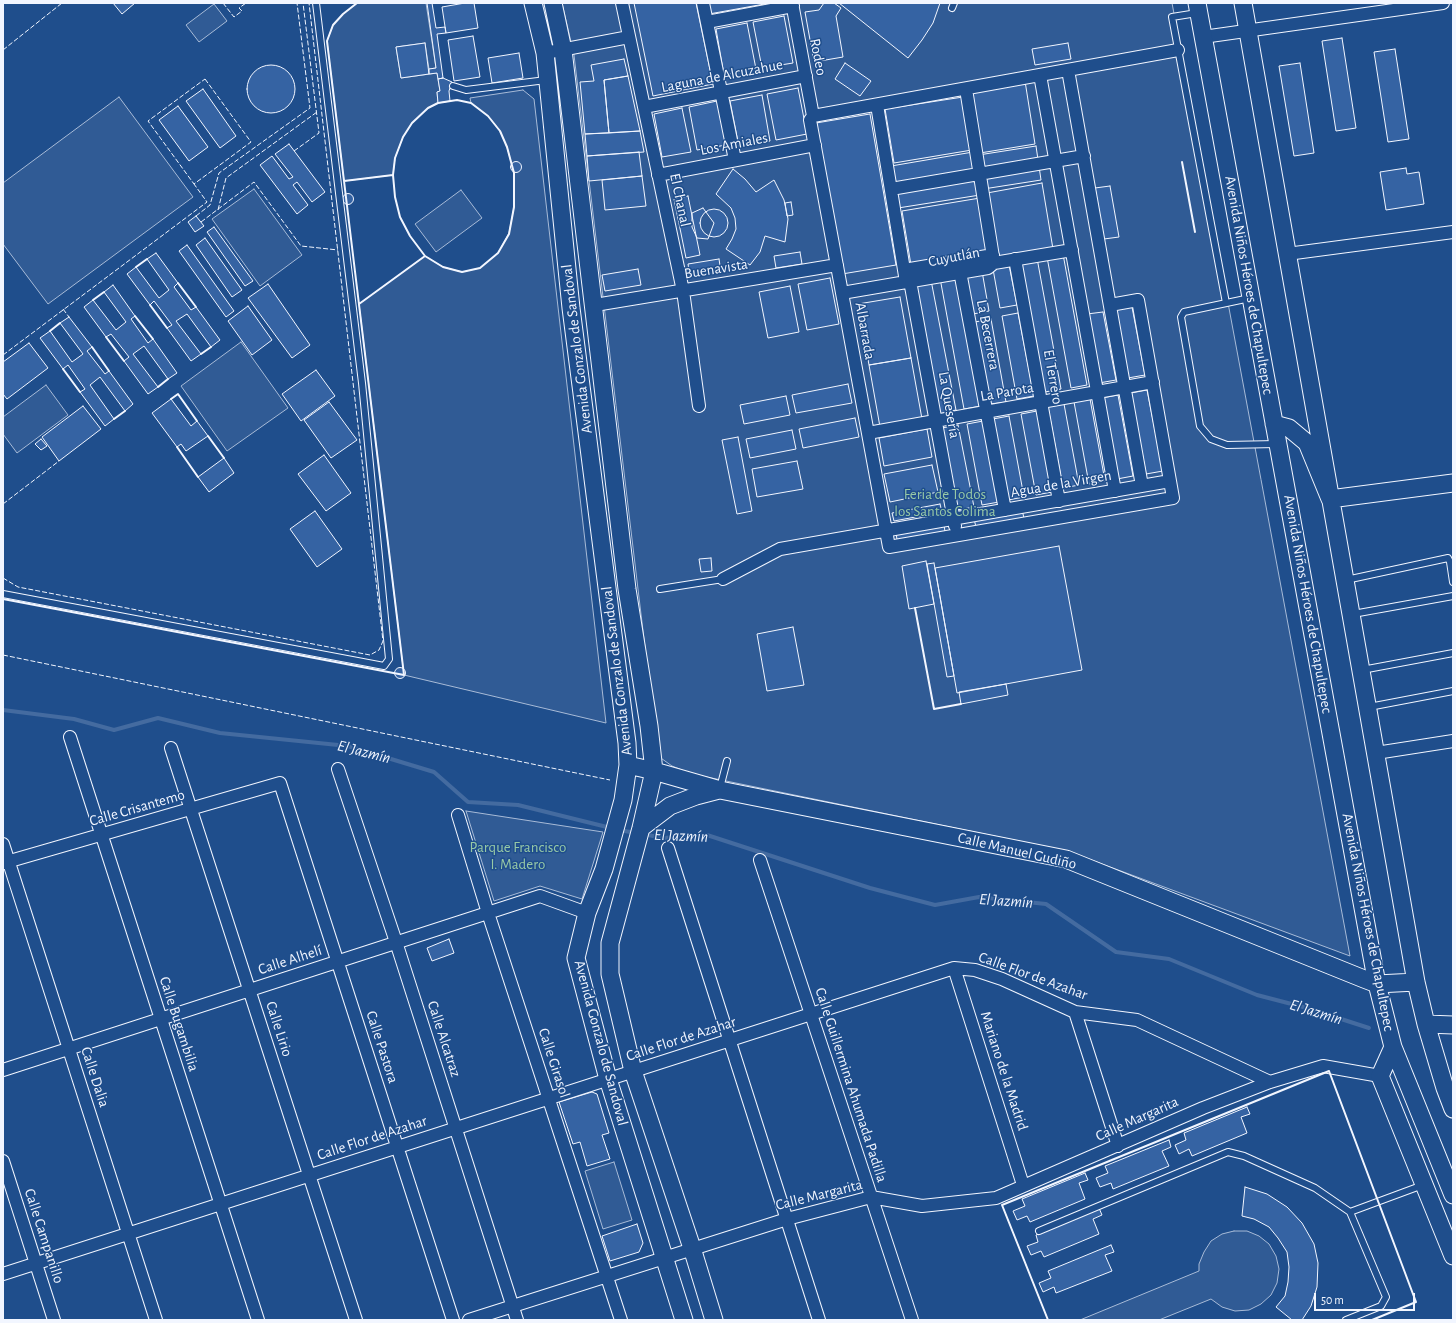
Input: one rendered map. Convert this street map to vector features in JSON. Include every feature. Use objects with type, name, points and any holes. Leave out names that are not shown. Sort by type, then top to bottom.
[{"type":"main road","name":"Avenida Gonzalo de Sandoval","points":[[532,3],[545,53],[570,308],[627,742],[628,765],[623,800],[604,869],[587,913],[576,958],[608,1079],[684,1320]]},
{"type":"main road","name":"Avenida Gonzalo de Sandoval","points":[[553,3],[563,50],[627,589],[649,726],[654,771],[640,833],[610,943],[610,974],[633,1071],[692,1248],[714,1320]]},
{"type":"main road","points":[[1242,3],[1416,982],[1426,1024],[1449,1088],[1453,1109]]},
{"type":"main road","name":"Avenida Niños Héroes de Chapultepec","points":[[1198,8],[1378,984],[1393,1047],[1453,1195]]},
{"type":"main road","points":[[1274,424],[1289,428],[1307,443],[1330,499]]},
{"type":"main road","points":[[1330,499],[1453,483]]},
{"type":"main road","name":"Calle Manuel Gudiño","points":[[628,765],[720,790],[1066,859],[1378,984],[1416,982]]},
{"type":"main road","points":[[640,833],[670,806],[696,796],[720,790]]},
{"type":"main road","points":[[1426,1024],[1453,1024]]},
{"type":"main road","points":[[1393,1047],[1380,1076],[1453,1256]]},
{"type":"street","name":"El Chanal","points":[[622,3],[683,291],[699,406]]},
{"type":"street","points":[[703,3],[735,160]]},
{"type":"street","points":[[1203,38],[1443,3]]},
{"type":"street","points":[[707,22],[792,4]]},
{"type":"street","name":"Rodeo","points":[[792,4],[806,76],[812,118]]},
{"type":"street","points":[[545,53],[629,37]]},
{"type":"street","points":[[812,118],[877,104],[1178,50]]},
{"type":"street","points":[[1068,70],[1142,486]]},
{"type":"street","points":[[1040,75],[1115,491]]},
{"type":"street","name":"Laguna de Alcuzahue","points":[[644,107],[806,76]]},
{"type":"street","points":[[966,89],[993,259]]},
{"type":"street","name":"La Quesería","points":[[877,104],[907,278],[957,535]]},
{"type":"street","name":"Albarrada","points":[[812,118],[815,145],[888,547],[957,535]]},
{"type":"street","name":"Los Amiales","points":[[658,175],[815,145]]},
{"type":"street","points":[[891,189],[1084,156]]},
{"type":"street","points":[[1287,254],[1453,232]]},
{"type":"street","name":"Cuyutlán","points":[[842,293],[959,267],[988,268],[993,259],[1015,259],[1072,250]]},
{"type":"street","name":"El Terrero","points":[[1015,259],[1059,501]]},
{"type":"street","name":"Buenavista","points":[[601,304],[837,266]]},
{"type":"street","name":"La Becerrera","points":[[959,267],[1005,510]]},
{"type":"street","points":[[957,535],[1173,498],[1138,300],[1110,305]]},
{"type":"street","name":"La Parota","points":[[868,433],[1153,382]]},
{"type":"street","name":"Agua de la Virgen","points":[[723,579],[780,549],[1170,481]]},
{"type":"street","name":"Calle Bugambilia","points":[[70,737],[258,1320]]},
{"type":"street","points":[[1376,753],[1453,741]]},
{"type":"street","name":"Calle Lirio","points":[[171,748],[356,1320]]},
{"type":"street","name":"Calle Alcatraz","points":[[338,769],[396,942],[517,1320]]},
{"type":"street","name":"Calle Crisantemo","points":[[6,862],[280,783]]},
{"type":"street","name":"Calle Pastora","points":[[280,783],[453,1320]]},
{"type":"street","name":"Calle Girasol","points":[[458,815],[488,913],[621,1320]]},
{"type":"street","name":"Calle Dalia","points":[[3,844],[6,862],[69,1048],[156,1320]]},
{"type":"street","points":[[668,848],[819,1320]]},
{"type":"street","name":"Calle Guillermina Ahumada Padilla","points":[[760,860],[912,1320]]},
{"type":"street","name":"Calle Alhelí","points":[[3,1070],[540,896],[587,913]]},
{"type":"street","name":"Calle Flor de Azahar","points":[[3,1274],[954,968],[975,970],[1002,979],[1075,1012],[1136,1020],[1270,1082]]},
{"type":"street","name":"Mariano de la Madrid","points":[[954,968],[1023,1185]]},
{"type":"street","points":[[1075,1012],[1118,1146]]},
{"type":"street","name":"Calle Margarita","points":[[469,1320],[787,1219],[871,1198],[922,1206],[996,1198],[1203,1108],[1270,1082],[1323,1066],[1380,1076]]},
{"type":"street","name":"Calle Campanillo","points":[[3,1161],[54,1320]]},
{"type":"lane","points":[[3,594],[384,666],[389,659],[362,382],[316,3]]},
{"type":"lane","points":[[1198,8],[1172,17],[1226,303]]},
{"type":"lane","points":[[453,86],[466,90],[548,80]]},
{"type":"lane","points":[[1251,298],[1184,312],[1181,317],[1200,426],[1211,439],[1227,445],[1278,444]]},
{"type":"lane","points":[[1345,581],[1448,558],[1453,582]]},
{"type":"lane","points":[[660,589],[723,579]]},
{"type":"lane","points":[[1351,615],[1453,596]]},
{"type":"lane","points":[[1361,670],[1453,653]]},
{"type":"lane","points":[[1367,708],[1453,691]]},
{"type":"lane","points":[[720,790],[727,761]]},
{"type":"lane","points":[[1039,1231],[1228,1152],[1244,1156],[1315,1188],[1350,1212],[1386,1297],[1381,1306],[1346,1320]]},
{"type":"lane","points":[[1350,1212],[1424,1185]]},
{"type":"shaded area","points":[[357,3],[426,3],[436,68],[429,69],[425,43],[396,47],[401,78],[437,73],[440,91],[437,92],[438,103],[428,108],[412,123],[403,137],[395,158],[393,175],[344,181],[327,41],[333,25],[343,14]]},
{"type":"shaded area","name":"Feria de Todos los Santos Colima","points":[[562,3],[1172,3],[1350,956],[1067,851],[692,774],[672,766],[658,756],[574,55]]},
{"type":"shaded area","points":[[214,4],[227,21],[199,42],[186,25]]},
{"type":"shaded area","points":[[523,90],[534,99],[606,723],[404,675],[359,304],[425,256],[443,267],[462,272],[480,268],[498,253],[509,233],[514,207],[514,173],[507,147],[500,131],[488,116],[471,103],[470,98]]},
{"type":"shaded area","points":[[119,97],[193,197],[48,304],[3,244],[3,183]]},
{"type":"shaded area","points":[[254,189],[302,255],[260,286],[212,219]]},
{"type":"shaded area","points":[[461,190],[482,218],[436,252],[415,224]]},
{"type":"shaded area","points":[[241,342],[288,408],[227,451],[181,386]]},
{"type":"shaded area","points":[[46,385],[68,415],[17,453],[3,434],[3,417]]},
{"type":"shaded area","name":"Parque Francisco I. Madero","points":[[466,811],[603,832],[582,899],[540,886],[494,901]]},
{"type":"shaded area","points":[[614,1162],[632,1220],[603,1229],[585,1171]]},
{"type":"shaded area","points":[[1234,1231],[1247,1231],[1259,1236],[1269,1244],[1276,1256],[1279,1269],[1277,1283],[1271,1295],[1261,1304],[1249,1310],[1235,1311],[1222,1307],[1211,1299],[1159,1320],[1080,1320],[1199,1271],[1199,1264],[1211,1241],[1222,1234]]},
{"type":"building","points":[[113,3],[135,3],[122,14]]},
{"type":"building","points":[[427,3],[432,3],[436,28],[445,27],[446,33],[437,34],[443,78],[438,79],[437,73],[429,74],[429,69],[436,68]]},
{"type":"building","points":[[474,3],[478,28],[446,33],[442,7]]},
{"type":"building","points":[[634,3],[696,3],[713,84],[653,96]]},
{"type":"building","points":[[707,3],[770,3],[709,14]]},
{"type":"building","points":[[824,3],[834,3],[841,8],[836,16],[843,57],[814,62],[805,12],[819,10]]},
{"type":"building","points":[[839,3],[940,3],[933,23],[908,58]]},
{"type":"building","points":[[784,16],[793,63],[762,68],[753,22]]},
{"type":"building","points":[[747,23],[756,69],[724,75],[716,29]]},
{"type":"building","points":[[473,36],[480,77],[454,81],[448,40]]},
{"type":"building","points":[[1342,38],[1356,128],[1336,131],[1322,41]]},
{"type":"building","points":[[425,43],[429,74],[401,78],[396,47]]},
{"type":"building","points":[[1068,43],[1071,59],[1035,65],[1032,49]]},
{"type":"building","points":[[1395,49],[1409,139],[1388,142],[1374,52]]},
{"type":"building","points":[[519,53],[523,78],[492,83],[488,58]]},
{"type":"building","points":[[624,59],[628,76],[604,80],[609,133],[585,134],[580,82],[594,81],[591,65]]},
{"type":"building","points":[[845,63],[871,81],[860,96],[835,79]]},
{"type":"building","points":[[1300,63],[1314,153],[1294,156],[1279,66]]},
{"type":"building","points":[[266,65],[276,65],[288,72],[295,84],[295,94],[288,106],[276,113],[266,113],[258,109],[251,102],[247,94],[247,84],[251,76],[258,69]]},
{"type":"building","points":[[628,76],[640,131],[609,133],[604,80]]},
{"type":"building","points":[[443,78],[452,82],[449,91],[450,101],[438,103],[437,92],[440,91],[438,79]]},
{"type":"building","points":[[1025,81],[1035,144],[980,153],[970,90]]},
{"type":"building","points":[[798,88],[807,134],[776,140],[767,94]]},
{"type":"building","points":[[203,89],[236,136],[220,148],[186,101]]},
{"type":"building","points":[[762,95],[770,141],[739,147],[730,101]]},
{"type":"building","points":[[963,97],[972,150],[894,163],[885,109]]},
{"type":"building","points":[[717,101],[726,145],[697,150],[689,107]]},
{"type":"building","points":[[178,106],[208,147],[189,161],[159,120]]},
{"type":"building","points":[[682,108],[691,152],[662,157],[654,114]]},
{"type":"building","points":[[870,114],[896,265],[842,274],[816,123]]},
{"type":"building","points":[[640,131],[644,152],[587,156],[585,134]]},
{"type":"building","points":[[289,144],[325,192],[312,202],[297,182],[293,185],[308,205],[297,214],[260,165],[272,156],[289,179],[293,177],[275,154]]},
{"type":"building","points":[[1036,146],[1041,180],[977,190],[972,156]]},
{"type":"building","points":[[639,152],[642,176],[589,181],[587,156]]},
{"type":"building","points":[[973,152],[980,195],[898,208],[891,166]]},
{"type":"building","points":[[516,161],[520,163],[522,167],[520,171],[516,173],[512,171],[510,167],[512,163]]},
{"type":"building","points":[[1406,168],[1407,174],[1419,172],[1424,204],[1386,210],[1380,172]]},
{"type":"building","points":[[733,169],[745,179],[756,192],[774,180],[784,200],[788,219],[785,242],[765,236],[760,252],[750,265],[726,249],[736,229],[735,218],[731,208],[716,194]]},
{"type":"building","points":[[642,176],[646,206],[605,210],[602,180]]},
{"type":"building","points":[[1042,183],[1053,249],[998,258],[987,193]]},
{"type":"building","points":[[1110,186],[1119,237],[1104,239],[1095,188]]},
{"type":"building","points":[[348,193],[352,195],[354,199],[352,203],[348,205],[344,203],[342,199],[344,195]]},
{"type":"building","points":[[688,196],[700,255],[686,258],[674,199]]},
{"type":"building","points":[[980,198],[989,252],[911,265],[902,211]]},
{"type":"building","points":[[791,202],[793,215],[787,216],[785,203]]},
{"type":"building","points":[[703,208],[714,223],[708,239],[697,238],[692,227],[692,213]]},
{"type":"building","points":[[714,209],[724,213],[728,223],[724,233],[714,237],[704,233],[700,223],[704,213]]},
{"type":"building","points":[[196,216],[204,226],[195,232],[188,222]]},
{"type":"building","points":[[214,227],[253,281],[245,286],[207,232]]},
{"type":"building","points":[[205,238],[242,290],[232,297],[196,245]]},
{"type":"building","points":[[187,245],[234,311],[226,317],[179,251]]},
{"type":"building","points":[[800,252],[802,264],[776,268],[774,256]]},
{"type":"building","points":[[156,253],[178,283],[174,287],[191,310],[196,307],[220,340],[211,347],[187,314],[176,321],[201,354],[191,361],[167,328],[172,325],[154,301],[150,305],[127,274],[136,267],[159,298],[169,290],[147,259]]},
{"type":"building","points":[[1063,254],[1087,385],[1071,388],[1047,257]]},
{"type":"building","points":[[1037,258],[1061,389],[1045,392],[1021,261]]},
{"type":"building","points":[[719,259],[721,272],[690,277],[688,264]]},
{"type":"building","points":[[1009,265],[1017,305],[1000,308],[993,269]]},
{"type":"building","points":[[638,269],[641,285],[605,291],[602,275]]},
{"type":"building","points":[[982,271],[989,311],[973,314],[965,274]]},
{"type":"building","points":[[956,275],[981,406],[964,409],[940,278]]},
{"type":"building","points":[[830,278],[839,324],[807,330],[798,284]]},
{"type":"building","points":[[931,280],[956,410],[939,414],[915,283]]},
{"type":"building","points":[[268,284],[310,345],[292,358],[248,298]]},
{"type":"building","points":[[113,285],[135,316],[131,319],[148,343],[153,339],[177,373],[168,379],[144,346],[133,354],[158,387],[148,394],[124,361],[129,357],[111,334],[106,337],[84,307],[93,300],[116,330],[126,322],[104,292]]},
{"type":"building","points":[[790,286],[799,332],[768,338],[759,292]]},
{"type":"building","points":[[900,297],[911,358],[869,365],[858,304]]},
{"type":"building","points":[[248,306],[272,340],[252,355],[228,321]]},
{"type":"building","points":[[1132,307],[1145,375],[1128,378],[1116,309]]},
{"type":"building","points":[[1103,312],[1116,380],[1099,383],[1087,314]]},
{"type":"building","points":[[1018,313],[1034,396],[1017,399],[1002,316]]},
{"type":"building","points":[[69,317],[92,347],[87,351],[105,374],[109,371],[133,404],[125,411],[100,377],[90,385],[114,419],[105,426],[80,392],[85,389],[68,365],[63,369],[40,338],[50,331],[72,362],[83,354],[60,323]]},
{"type":"building","points":[[991,319],[1006,402],[990,404],[975,322]]},
{"type":"building","points":[[29,343],[48,368],[7,399],[3,394],[3,362]]},
{"type":"building","points":[[911,358],[922,419],[880,427],[869,365]]},
{"type":"building","points":[[316,370],[335,396],[301,421],[282,394]]},
{"type":"building","points":[[848,384],[852,403],[796,413],[792,395]]},
{"type":"building","points":[[1147,390],[1163,471],[1146,474],[1131,393]]},
{"type":"building","points":[[1118,395],[1133,476],[1117,479],[1102,398]]},
{"type":"building","points":[[786,396],[790,415],[744,424],[740,405]]},
{"type":"building","points":[[171,399],[191,426],[197,421],[208,436],[186,451],[181,444],[177,447],[152,413]]},
{"type":"building","points":[[1090,399],[1105,481],[1089,484],[1074,402]]},
{"type":"building","points":[[329,402],[357,440],[331,458],[304,420]]},
{"type":"building","points":[[1064,404],[1079,485],[1063,488],[1048,407]]},
{"type":"building","points":[[83,406],[101,429],[59,461],[42,437]]},
{"type":"building","points":[[1037,411],[1052,492],[1036,495],[1021,414]]},
{"type":"building","points":[[1009,416],[1024,497],[1008,500],[993,419]]},
{"type":"building","points":[[855,418],[859,437],[803,448],[799,429]]},
{"type":"building","points":[[983,421],[999,502],[982,505],[967,424]]},
{"type":"building","points":[[958,425],[974,507],[957,510],[942,428]]},
{"type":"building","points":[[927,429],[932,457],[884,466],[879,438]]},
{"type":"building","points":[[792,430],[796,449],[750,458],[746,439]]},
{"type":"building","points":[[738,437],[752,511],[737,514],[722,440]]},
{"type":"building","points":[[41,439],[47,446],[41,450],[35,444]]},
{"type":"building","points":[[324,455],[351,493],[326,511],[298,474]]},
{"type":"building","points":[[224,458],[234,473],[209,492],[198,477]]},
{"type":"building","points":[[797,461],[803,489],[757,497],[752,469]]},
{"type":"building","points":[[932,465],[938,492],[890,502],[884,474]]},
{"type":"building","points":[[940,504],[942,512],[894,521],[892,513]]},
{"type":"building","points":[[1022,510],[1024,518],[976,527],[974,519]]},
{"type":"building","points":[[315,511],[342,549],[317,567],[290,529]]},
{"type":"building","points":[[944,524],[945,532],[897,540],[896,532]]},
{"type":"building","points":[[1059,546],[1082,670],[957,693],[935,568]]},
{"type":"building","points":[[711,558],[712,571],[701,572],[699,559]]},
{"type":"building","points":[[926,561],[934,604],[909,609],[902,566]]},
{"type":"building","points":[[934,563],[954,676],[947,677],[927,564]]},
{"type":"building","points":[[793,627],[804,685],[767,691],[757,634]]},
{"type":"building","points":[[400,667],[404,669],[406,673],[404,677],[400,679],[396,677],[394,673],[396,669]]},
{"type":"building","points":[[1006,684],[1008,695],[961,704],[959,692]]},
{"type":"building","points":[[449,939],[454,953],[432,961],[427,948]]},
{"type":"building","points":[[592,1092],[597,1094],[609,1133],[602,1135],[610,1159],[587,1166],[580,1142],[573,1144],[559,1102]]},
{"type":"building","points":[[1247,1107],[1250,1114],[1241,1117],[1247,1133],[1192,1156],[1189,1149],[1179,1154],[1175,1145],[1186,1140],[1184,1133]]},
{"type":"building","points":[[1169,1140],[1171,1147],[1162,1151],[1169,1166],[1113,1189],[1111,1183],[1100,1187],[1096,1178],[1108,1173],[1105,1166]]},
{"type":"building","points":[[1085,1173],[1088,1180],[1079,1183],[1085,1199],[1030,1222],[1027,1216],[1017,1220],[1013,1211],[1025,1206],[1022,1199]]},
{"type":"building","points":[[1245,1187],[1267,1194],[1287,1207],[1302,1223],[1314,1244],[1318,1263],[1317,1287],[1311,1306],[1302,1320],[1292,1320],[1276,1307],[1285,1296],[1288,1282],[1289,1267],[1287,1252],[1269,1227],[1254,1219],[1242,1216]]},
{"type":"building","points":[[1099,1208],[1102,1215],[1093,1219],[1099,1234],[1044,1257],[1041,1251],[1031,1255],[1027,1246],[1038,1242],[1036,1235]]},
{"type":"building","points":[[637,1224],[643,1243],[639,1252],[610,1261],[602,1236]]},
{"type":"building","points":[[1111,1245],[1114,1252],[1105,1255],[1112,1271],[1056,1293],[1054,1287],[1043,1292],[1039,1283],[1051,1278],[1048,1271]]},
{"type":"waterway","name":"El Jazmín","points":[[3,710],[74,719],[114,730],[158,718],[220,733],[348,746],[434,772],[468,802],[518,805],[611,828]]},
{"type":"waterway","name":"El Jazmín","points":[[619,830],[636,833]]},
{"type":"waterway","name":"El Jazmín","points":[[643,834],[663,838],[707,835],[870,888],[935,905],[979,897],[1046,904],[1116,952],[1169,959],[1257,995],[1307,1008],[1369,1028]]},
{"type":"fence","points":[[3,50],[62,3]]},
{"type":"fence","points":[[223,3],[234,17],[242,11],[239,8],[246,3]]},
{"type":"fence","points":[[196,216],[210,205],[219,173],[310,108],[297,3]]},
{"type":"fence","points":[[294,151],[319,133],[303,3]]},
{"type":"fence","points":[[3,578],[18,587],[370,655],[379,650],[383,641],[309,3]]},
{"type":"fence","points":[[205,79],[251,142],[194,184],[148,121],[205,79]]},
{"type":"fence","points":[[218,210],[226,178],[317,112]]},
{"type":"fence","points":[[201,222],[254,182],[301,246],[338,250]]},
{"type":"fence","points":[[3,355],[207,202],[194,184]]},
{"type":"fence","points":[[63,309],[69,317]]},
{"type":"fence","points":[[3,504],[59,461]]},
{"type":"fence","points":[[3,655],[610,780]]},
{"type":"wall","points":[[3,599],[404,675],[327,41],[333,25],[343,14],[357,3]]},
{"type":"wall","points":[[457,100],[471,103],[488,116],[500,131],[507,147],[514,173],[514,207],[509,234],[498,253],[480,268],[462,272],[443,267],[425,256],[410,236],[400,217],[395,197],[393,175],[395,158],[403,137],[412,123],[428,108],[438,103],[457,100]]},
{"type":"wall","points":[[1182,162],[1195,232]]},
{"type":"wall","points":[[344,181],[393,175]]},
{"type":"wall","points":[[359,304],[425,256]]},
{"type":"wall","points":[[136,267],[147,259]]},
{"type":"wall","points":[[178,283],[196,307]]},
{"type":"wall","points":[[93,300],[104,292]]},
{"type":"wall","points":[[150,305],[167,328]]},
{"type":"wall","points":[[135,316],[153,339]]},
{"type":"wall","points":[[50,331],[60,323]]},
{"type":"wall","points":[[106,337],[124,361]]},
{"type":"wall","points":[[92,347],[109,371]]},
{"type":"wall","points":[[201,354],[211,347]]},
{"type":"wall","points":[[63,369],[80,392]]},
{"type":"wall","points":[[158,387],[168,379]]},
{"type":"wall","points":[[171,399],[178,394],[197,421]]},
{"type":"wall","points":[[114,419],[125,411]]},
{"type":"wall","points":[[208,436],[224,458]]},
{"type":"wall","points":[[177,447],[198,477]]},
{"type":"wall","points":[[915,608],[934,709],[961,704]]},
{"type":"wall","points":[[1048,1320],[1002,1205],[1329,1071],[1416,1302],[1372,1320]]}]
